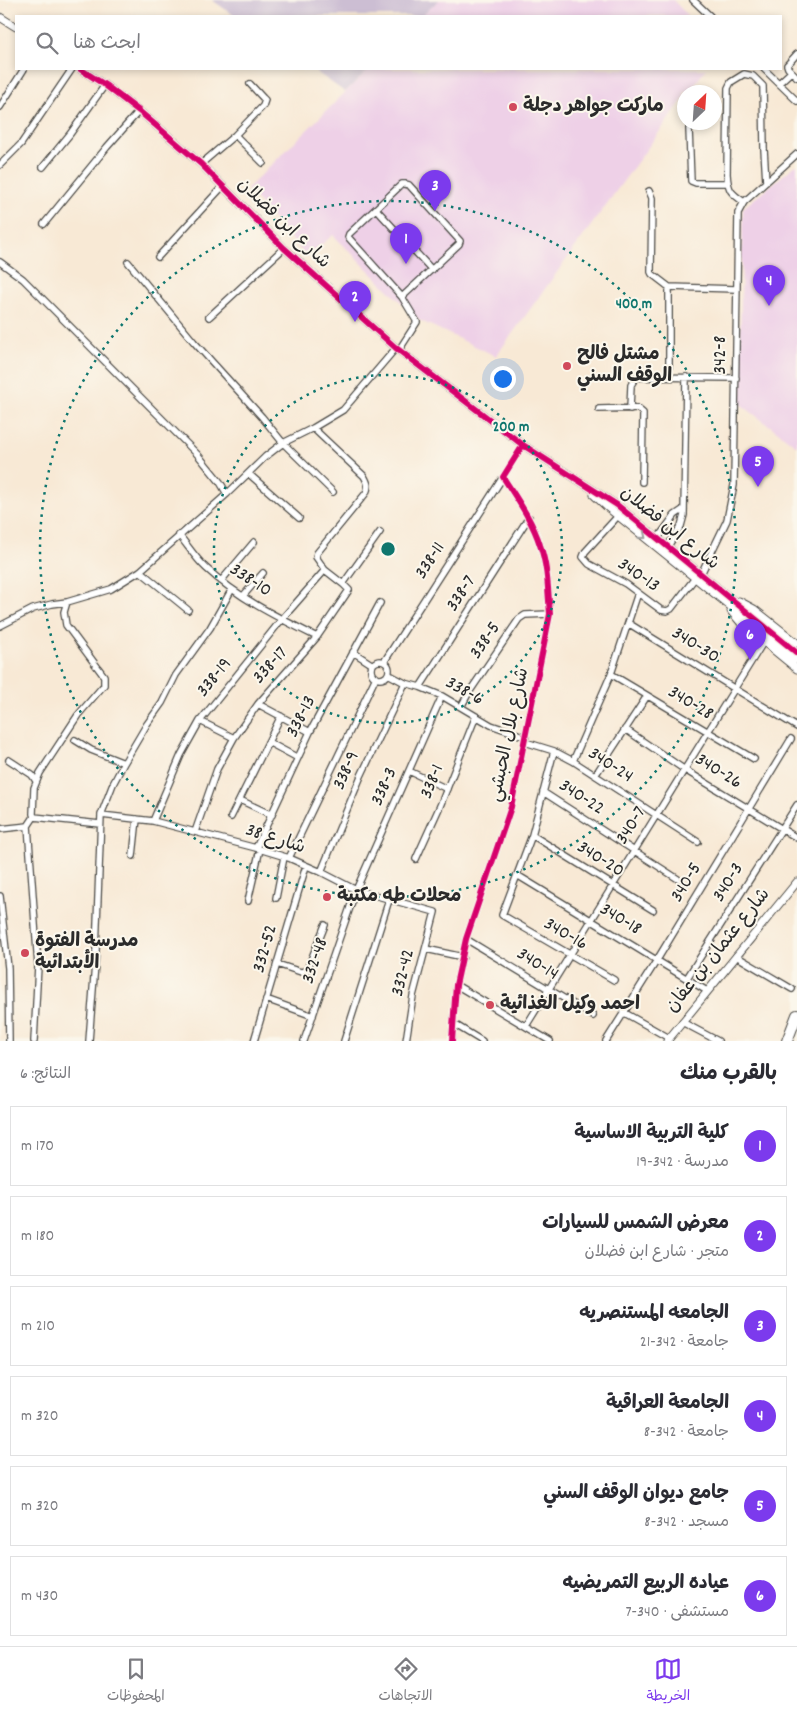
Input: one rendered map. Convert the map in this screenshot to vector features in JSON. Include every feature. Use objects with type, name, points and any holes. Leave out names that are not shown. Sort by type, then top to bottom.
[{"type":"highway","points":[[787,1041],[797,1015]]},
{"type":"street","points":[[693,0],[709,15]]},
{"type":"street","points":[[0,16],[15,26]]},
{"type":"street","points":[[797,54],[787,65],[797,77]]},
{"type":"street","points":[[0,107],[23,70]]},
{"type":"street","points":[[0,165],[21,144],[71,70]]},
{"type":"street","name":"شارع ابن فضلان","points":[[82,70],[139,111],[201,164],[284,248],[398,349],[523,445],[612,502],[668,546],[698,576]]},
{"type":"street","points":[[765,70],[797,102]]},
{"type":"street","points":[[778,83],[792,72]]},
{"type":"street","points":[[766,182],[764,90],[762,83],[747,74],[734,79],[728,88],[728,183],[730,191],[744,202],[797,154]]},
{"type":"street","points":[[201,164],[235,135],[264,103],[263,98],[250,84]]},
{"type":"street","points":[[43,167],[70,134],[105,85]]},
{"type":"street","points":[[44,224],[139,111]]},
{"type":"street","points":[[689,130],[691,181],[696,184],[728,183]]},
{"type":"street","points":[[235,135],[263,163]]},
{"type":"street","points":[[0,626],[33,609],[67,602],[111,589],[140,571],[249,474],[265,457],[283,443],[313,428],[342,410],[398,349],[417,322],[402,297],[348,237],[402,184],[405,184],[409,185],[460,241],[402,297]]},
{"type":"street","points":[[158,257],[223,186]]},
{"type":"street","points":[[649,191],[652,198],[651,273],[669,287],[736,290]]},
{"type":"street","name":"342-8","points":[[698,576],[727,520],[732,499],[735,471],[738,213],[744,202]]},
{"type":"street","points":[[376,209],[432,270]]},
{"type":"street","points":[[208,317],[284,248]]},
{"type":"street","points":[[0,262],[23,279],[198,455],[220,482],[227,494]]},
{"type":"street","points":[[128,262],[194,342],[283,443],[333,492]]},
{"type":"street","points":[[669,287],[669,376]]},
{"type":"street","points":[[630,409],[631,385],[636,377],[736,378]]},
{"type":"street","points":[[668,546],[681,526],[684,509],[686,377]]},
{"type":"street","points":[[599,409],[637,408],[643,413],[642,482]]},
{"type":"street","points":[[313,428],[364,476],[369,487],[316,553],[325,570],[343,584]]},
{"type":"street","points":[[503,477],[523,445]]},
{"type":"street","points":[[249,474],[299,518]]},
{"type":"street","name":"شارع بلال الحبشي","points":[[452,1041],[456,985],[466,939],[511,807],[550,614],[548,587],[541,546],[529,518],[503,477]]},
{"type":"street","name":"338-11","points":[[384,662],[503,477]]},
{"type":"street","name":"شارع ابن فضلان","points":[[594,492],[594,495],[618,516],[698,576],[749,618]]},
{"type":"street","points":[[658,538],[675,515],[684,509]]},
{"type":"street","name":"340-13","points":[[618,516],[588,548],[583,557],[589,564],[626,584],[661,610],[667,611],[698,576]]},
{"type":"street","name":"338-7","points":[[420,687],[529,518]]},
{"type":"street","name":"338-17","points":[[195,832],[217,770],[234,738],[258,704],[317,637],[349,590],[343,584],[380,532]]},
{"type":"street","name":"338-10","points":[[179,535],[204,567],[221,581],[282,619],[317,637]]},
{"type":"street","points":[[221,581],[254,542]]},
{"type":"street","name":"338-19","points":[[153,821],[181,755],[200,721],[282,619],[325,570]]},
{"type":"street","points":[[140,571],[188,610]]},
{"type":"street","points":[[243,596],[263,573]]},
{"type":"street","points":[[89,1041],[96,951],[101,815],[113,784],[147,724],[162,703],[176,675],[210,628],[232,589]]},
{"type":"street","points":[[573,761],[611,674],[638,593]]},
{"type":"street","points":[[728,600],[738,619],[797,668]]},
{"type":"street","points":[[728,600],[754,609],[797,643]]},
{"type":"street","points":[[34,1041],[38,966],[28,826],[34,817],[33,801],[36,781],[71,724],[104,685],[104,676],[66,625],[64,616],[67,602]]},
{"type":"street","name":"338-13","points":[[248,901],[258,849],[272,815],[310,732],[380,602]]},
{"type":"street","name":"338-5","points":[[461,707],[521,618],[530,615],[550,614]]},
{"type":"street","points":[[749,618],[797,653]]},
{"type":"street","points":[[749,618],[797,660]]},
{"type":"street","name":"340-30","points":[[628,623],[797,727]]},
{"type":"street","name":"340-7","points":[[526,1026],[764,641]]},
{"type":"street","points":[[353,652],[373,665]]},
{"type":"street","points":[[379,661],[384,662],[389,668],[388,674],[384,678],[376,677],[372,673],[373,665],[379,661]]},
{"type":"street","name":"338-6","points":[[388,674],[404,683],[442,696],[492,725],[525,739]]},
{"type":"street","name":"340-28","points":[[611,674],[754,759]]},
{"type":"street","points":[[276,898],[287,857],[376,677]]},
{"type":"street","name":"338-9","points":[[321,872],[361,776],[404,683]]},
{"type":"street","name":"338-3","points":[[356,890],[442,696]]},
{"type":"street","points":[[596,774],[647,696]]},
{"type":"street","points":[[258,704],[310,732]]},
{"type":"street","points":[[232,817],[281,716]]},
{"type":"street","name":"338-1","points":[[416,860],[476,716]]},
{"type":"street","points":[[200,721],[234,738]]},
{"type":"street","name":"340-26","points":[[625,729],[685,770],[797,838]]},
{"type":"street","name":"340-24","points":[[525,739],[554,751],[596,774],[698,842]]},
{"type":"street","name":"340-5","points":[[606,1041],[790,739]]},
{"type":"street","points":[[75,740],[91,750],[124,764]]},
{"type":"street","points":[[268,742],[298,758]]},
{"type":"street","points":[[516,875],[532,835],[554,751]]},
{"type":"street","points":[[9,760],[32,775],[36,781]]},
{"type":"street","points":[[409,771],[447,789]]},
{"type":"street","name":"340-22","points":[[543,792],[678,879]]},
{"type":"street","points":[[240,800],[272,815]]},
{"type":"street","name":"340-3","points":[[686,978],[797,805]]},
{"type":"street","name":"شارع 38","points":[[101,815],[153,821],[287,857],[356,890],[434,912]]},
{"type":"street","points":[[34,817],[100,824]]},
{"type":"street","points":[[133,856],[137,819]]},
{"type":"street","points":[[0,829],[28,826]]},
{"type":"street","name":"340-20","points":[[532,835],[653,910]]},
{"type":"street","name":"332-52","points":[[254,1041],[306,866]]},
{"type":"street","name":"340-18","points":[[516,875],[707,991]]},
{"type":"street","name":"340-16","points":[[516,875],[502,915],[614,980]]},
{"type":"street","name":"شارع عثمان بن عفان","points":[[668,1039],[797,882]]},
{"type":"street","name":"332-48","points":[[304,1041],[356,890]]},
{"type":"street","points":[[0,898],[8,976],[9,1041]]},
{"type":"street","points":[[344,1041],[389,900]]},
{"type":"street","name":"332-42","points":[[406,1041],[412,996],[426,949],[434,912]]},
{"type":"street","points":[[277,964],[301,972],[307,970],[325,925]]},
{"type":"street","name":"340-14","points":[[466,939],[593,1016]]},
{"type":"street","points":[[426,949],[463,957]]},
{"type":"street","points":[[736,956],[792,989]]},
{"type":"street","points":[[456,985],[550,1041]]},
{"type":"street","points":[[266,999],[313,1016]]},
{"type":"street","points":[[624,1012],[668,1039]]},
{"type":"street","points":[[682,1022],[718,1041]]},
{"type":"street","points":[[454,1024],[482,1041]]},
{"type":"shaded area","points":[[212,0],[439,0],[423,15],[234,15]]},
{"type":"shaded area","points":[[439,0],[673,0],[687,15],[423,15]]},
{"type":"shaded area","points":[[313,70],[368,70],[345,92]]},
{"type":"shaded area","points":[[368,70],[705,70],[694,85],[677,85],[677,108],[496,356],[419,320],[333,235],[307,257],[247,189]]},
{"type":"shaded area","points":[[797,164],[797,446],[739,403],[743,208]]},
{"type":"cycle path","points":[[82,70],[139,111],[201,164],[284,248],[396,348],[523,445],[617,505],[797,653]]},
{"type":"cycle path","points":[[452,1041],[456,985],[466,939],[511,807],[550,614],[543,553],[528,518],[503,477],[523,445]]},
{"type":"place","name":"ماركت جواهر دجلة","points":[[513,107]]},
{"type":"place","name":"الجامعه المستنصريه","points":[[435,211]]},
{"type":"place","name":"كلية التربية الاساسية","points":[[406,264]]},
{"type":"place","name":"الجامعة العراقية","points":[[769,306]]},
{"type":"place","name":"معرض الشمس للسيارات","points":[[355,322]]},
{"type":"place","name":"مشتل فالح الوقف السني","points":[[567,366]]},
{"type":"place","name":"جامع ديوان الوقف السني","points":[[758,487]]},
{"type":"place","name":"عياده الربيع التمريضيه","points":[[750,660]]},
{"type":"place","name":"محلات طه مكتبة","points":[[327,897]]},
{"type":"place","name":"مدرسة الفتوة الأبتدائية","points":[[25,953]]},
{"type":"place","name":"احمد وكيل الغذائية","points":[[490,1005]]}]
